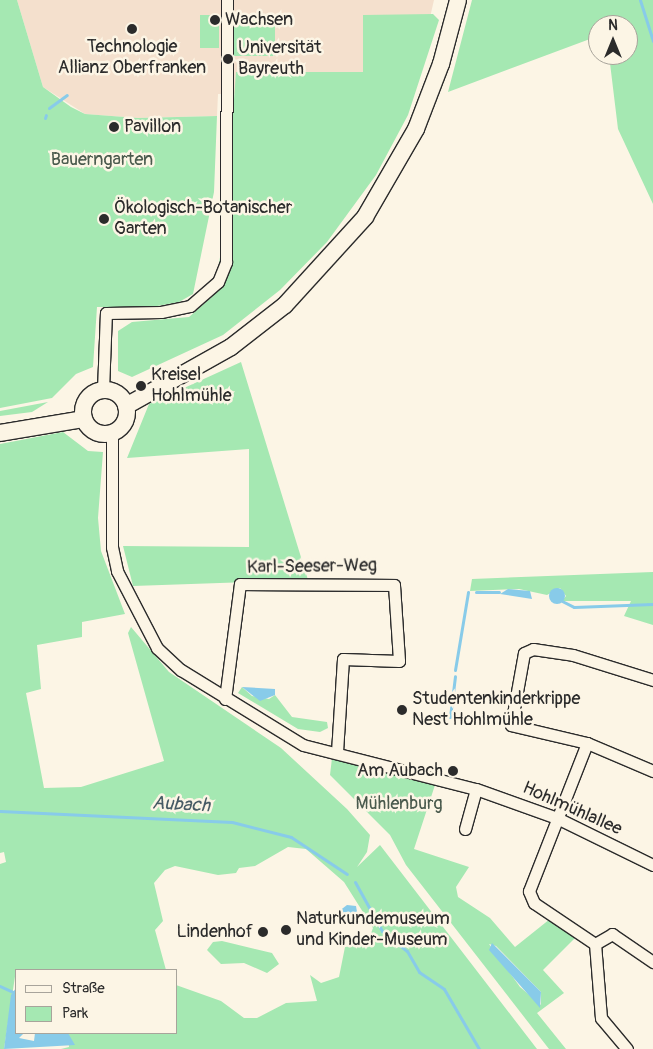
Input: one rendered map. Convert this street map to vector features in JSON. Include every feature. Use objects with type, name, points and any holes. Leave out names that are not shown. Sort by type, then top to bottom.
[{"type":"main road","points":[[126,406],[231,347],[285,305],[365,218],[416,128],[441,64],[458,0]]},
{"type":"main road","points":[[103,390],[115,392],[126,406],[126,419],[112,432],[92,430],[84,419],[86,400],[103,390]]},
{"type":"main road","points":[[0,433],[84,419]]},
{"type":"street","points":[[103,390],[106,313],[161,312],[190,306],[218,282],[226,262],[226,0]]},
{"type":"street","name":"Hohlmühlallee","points":[[112,432],[112,547],[118,571],[157,648],[225,699],[303,745],[337,752],[476,789],[557,818],[653,865]]},
{"type":"street","name":"Karl-Seeser-Weg","points":[[225,699],[240,584],[394,585],[399,661],[342,659],[337,752]]},
{"type":"street","points":[[653,680],[573,655],[533,649],[524,654],[511,725],[587,743],[653,770]]},
{"type":"street","points":[[587,743],[557,818],[530,897],[595,944],[601,1018],[627,1049]]},
{"type":"street","points":[[465,829],[476,789]]},
{"type":"street","points":[[595,944],[612,934],[653,962]]},
{"type":"shaded area","name":"Universität Bayreuth","points":[[17,0],[434,0],[413,92],[218,94],[217,116],[138,118],[85,114],[43,87]]},
{"type":"green space","name":"Ökologisch-Botanischer Garten","points":[[0,0],[17,0],[43,87],[71,107],[85,114],[138,118],[217,116],[214,192],[193,294],[179,302],[152,307],[97,307],[93,367],[76,374],[52,398],[0,408]]},
{"type":"green space","points":[[472,0],[653,0],[653,204],[618,129],[610,65],[638,65],[638,15],[588,15],[588,40],[448,92]]},
{"type":"green space","points":[[433,14],[439,20],[408,115],[376,175],[327,242],[280,290],[223,335],[132,377],[118,371],[118,331],[132,322],[189,317],[213,296],[224,235],[236,72],[363,72],[363,15]]},
{"type":"green space","points":[[200,15],[219,15],[219,48],[200,48]]},
{"type":"green space","points":[[230,16],[275,16],[275,56],[230,56]]},
{"type":"green space","points":[[241,362],[308,580],[133,586],[123,546],[249,547],[249,449],[127,458],[149,404]]},
{"type":"green space","points":[[48,402],[32,412],[0,416],[0,411]]},
{"type":"green space","points":[[63,432],[88,451],[103,452],[98,518],[101,551],[125,614],[82,622],[82,637],[37,645],[41,689],[26,693],[44,788],[81,787],[164,761],[128,633],[131,627],[169,672],[281,748],[347,809],[370,835],[367,852],[357,867],[380,845],[537,1049],[61,1049],[69,1047],[68,1034],[178,1034],[178,986],[221,1001],[244,1018],[257,1018],[286,1003],[317,1001],[310,975],[321,983],[339,977],[345,947],[367,944],[373,928],[344,882],[306,849],[288,847],[255,866],[239,868],[236,873],[218,875],[175,866],[165,870],[154,883],[163,921],[155,930],[166,969],[15,969],[4,1049],[0,1049],[0,864],[6,862],[4,852],[0,853],[0,444]]},
{"type":"green space","points":[[653,572],[653,625],[624,616],[631,601],[562,601],[566,596],[560,588],[547,595],[519,589],[470,591],[472,579]]},
{"type":"green space","points":[[242,687],[252,696],[269,699],[275,695],[292,717],[327,722],[328,728],[320,732],[298,729],[238,693]]},
{"type":"green space","name":"Mühlenburg","points":[[332,758],[435,785],[414,849],[469,867],[456,887],[458,897],[490,918],[515,947],[550,919],[576,937],[543,970],[564,993],[537,1013],[566,1049],[549,1049],[406,865],[390,835],[330,775]],"holes":[[[489,944],[496,946],[541,992],[541,1005],[520,987]]]},
{"type":"green space","points":[[222,941],[272,953],[279,964],[267,973],[244,963],[221,964],[207,950],[213,942]]},
{"type":"water","points":[[557,588],[563,590],[565,596],[563,602],[557,604],[551,602],[549,596],[551,590]]},
{"type":"water","points":[[508,589],[530,591],[532,599],[500,594]]},
{"type":"water","points":[[242,687],[275,689],[275,695],[260,701]]},
{"type":"water","points":[[347,905],[356,906],[358,918],[334,915]]},
{"type":"water","points":[[492,943],[541,992],[540,1008],[489,950]]},
{"type":"water","points":[[15,989],[15,1034],[23,1034],[19,1038],[34,1041],[35,1034],[69,1034],[75,1045],[4,1049],[11,995]]},
{"type":"waterway","points":[[640,0],[653,41]]},
{"type":"waterway","points":[[49,108],[67,95]]},
{"type":"waterway","points":[[455,670],[468,592]]},
{"type":"waterway","points":[[476,592],[499,592]]},
{"type":"waterway","points":[[562,601],[574,607],[653,604]]},
{"type":"waterway","points":[[450,717],[455,676]]},
{"type":"waterway","name":"Aubach","points":[[0,811],[232,822],[291,837],[347,874]]},
{"type":"waterway","name":"Aubach","points":[[355,882],[382,931],[407,951],[419,972],[444,989],[479,1049]]},
{"type":"waterway","points":[[0,986],[13,992]]},
{"type":"place","name":"Wachsen","points":[[215,20]]},
{"type":"place","name":"Technologie Allianz Oberfranken","points":[[132,29]]},
{"type":"place","name":"Universität Bayreuth","points":[[228,59]]},
{"type":"place","name":"Pavillon","points":[[114,127]]},
{"type":"place","name":"Ökologisch-Botanischer Garten","points":[[104,219]]},
{"type":"place","name":"Kreisel Hohlmühle","points":[[141,386]]},
{"type":"place","name":"Studentenkinderkrippe Nest Hohlmühle","points":[[402,710]]},
{"type":"place","name":"Am Aubach","points":[[453,771]]},
{"type":"place","name":"Naturkundemuseum und Kinder-Museum","points":[[286,930]]},
{"type":"place","name":"Lindenhof","points":[[263,932]]},
{"type":"park label","name":"Bauerngarten","points":[[102,160]]}]
